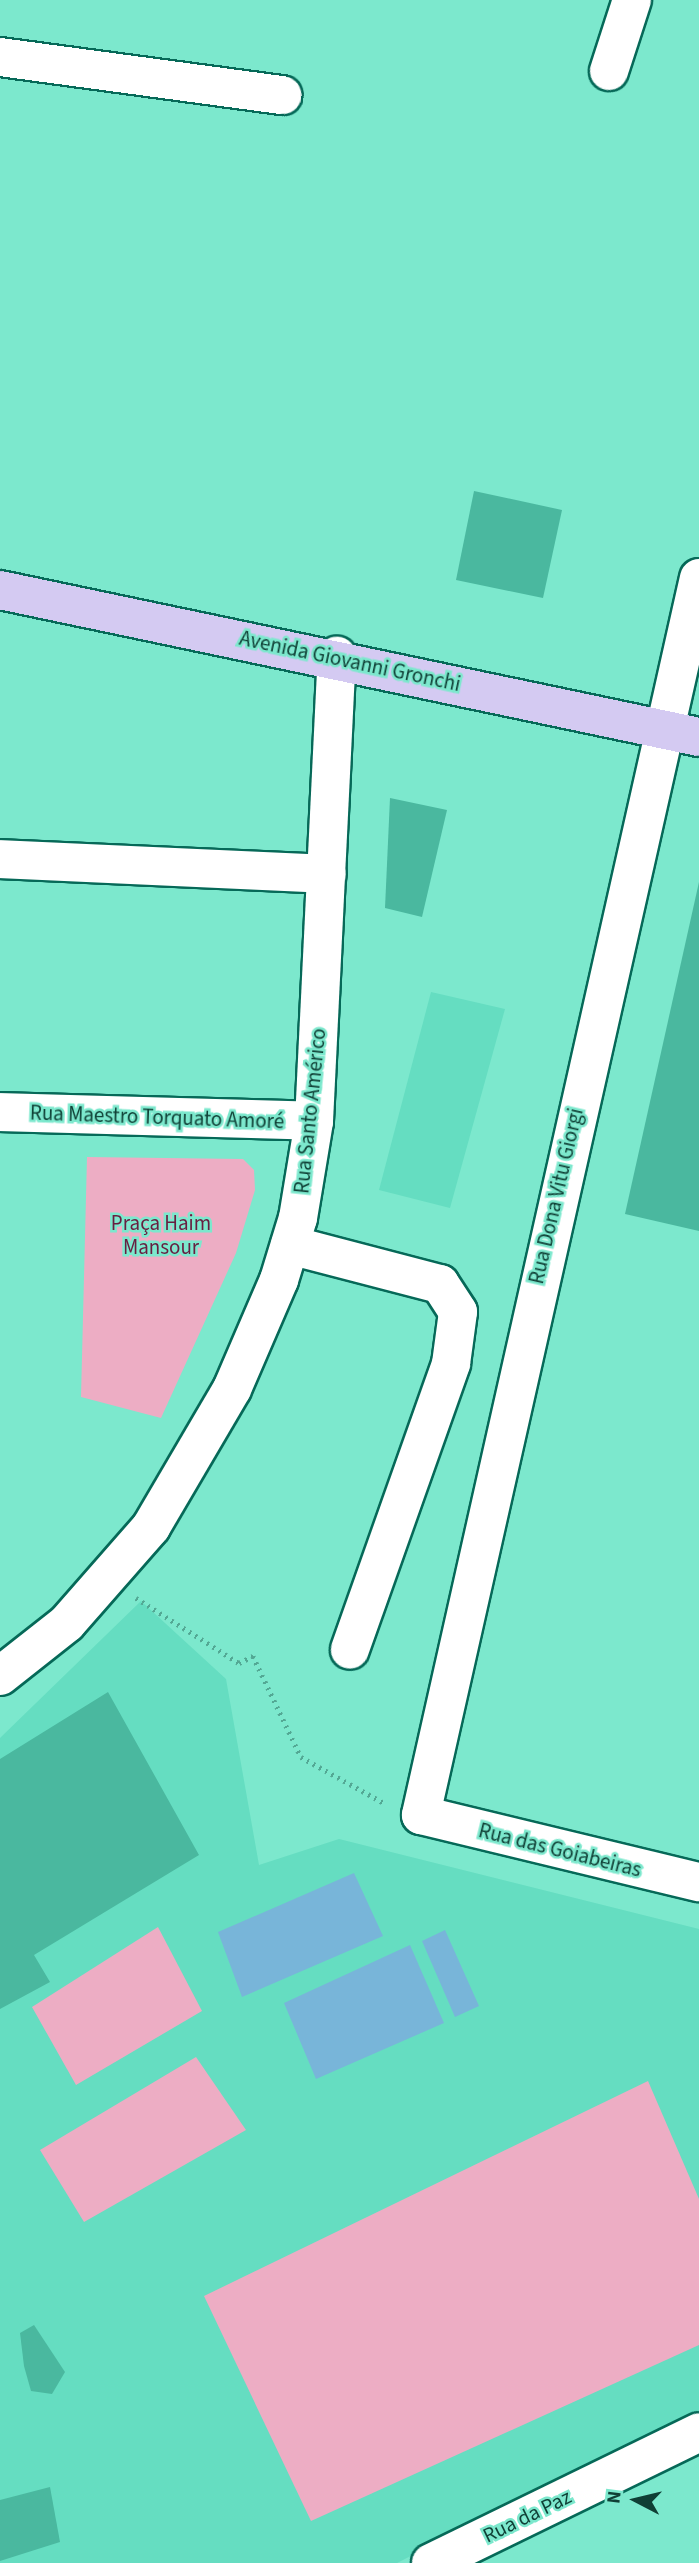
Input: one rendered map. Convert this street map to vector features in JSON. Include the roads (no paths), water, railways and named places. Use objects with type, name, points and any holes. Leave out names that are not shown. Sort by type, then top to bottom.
[{"type":"main road","name":"Avenida Giovanni Gronchi","points":[[0,590],[337,656],[682,733]]},
{"type":"street","points":[[610,71],[632,0]]},
{"type":"street","points":[[0,57],[282,96]]},
{"type":"street","name":"Rua Dona Vitu Giorgi","points":[[421,1815],[682,733],[699,578]]},
{"type":"street","name":"Rua Santo Américo","points":[[0,1676],[67,1623],[151,1527],[232,1389],[290,1245],[314,1121],[337,656]]},
{"type":"street","points":[[0,859],[327,874]]},
{"type":"street","name":"Rua Maestro Torquato Amoré","points":[[0,1112],[314,1121]]},
{"type":"street","points":[[290,1245],[440,1284],[458,1312],[451,1364],[350,1650]]},
{"type":"street","name":"Rua das Goiabeiras","points":[[421,1815],[699,1882]]},
{"type":"street","name":"Rua da Paz","points":[[431,2563],[699,2432]]},
{"type":"water","points":[[354,1873],[383,1936],[242,1997],[218,1932]]},
{"type":"water","points":[[445,1930],[479,2006],[455,2017],[422,1941]]},
{"type":"water","points":[[410,1945],[444,2023],[316,2079],[284,2003]]},
{"type":"park label","name":"Praça Haim Mansour","points":[[161,1235]]}]
